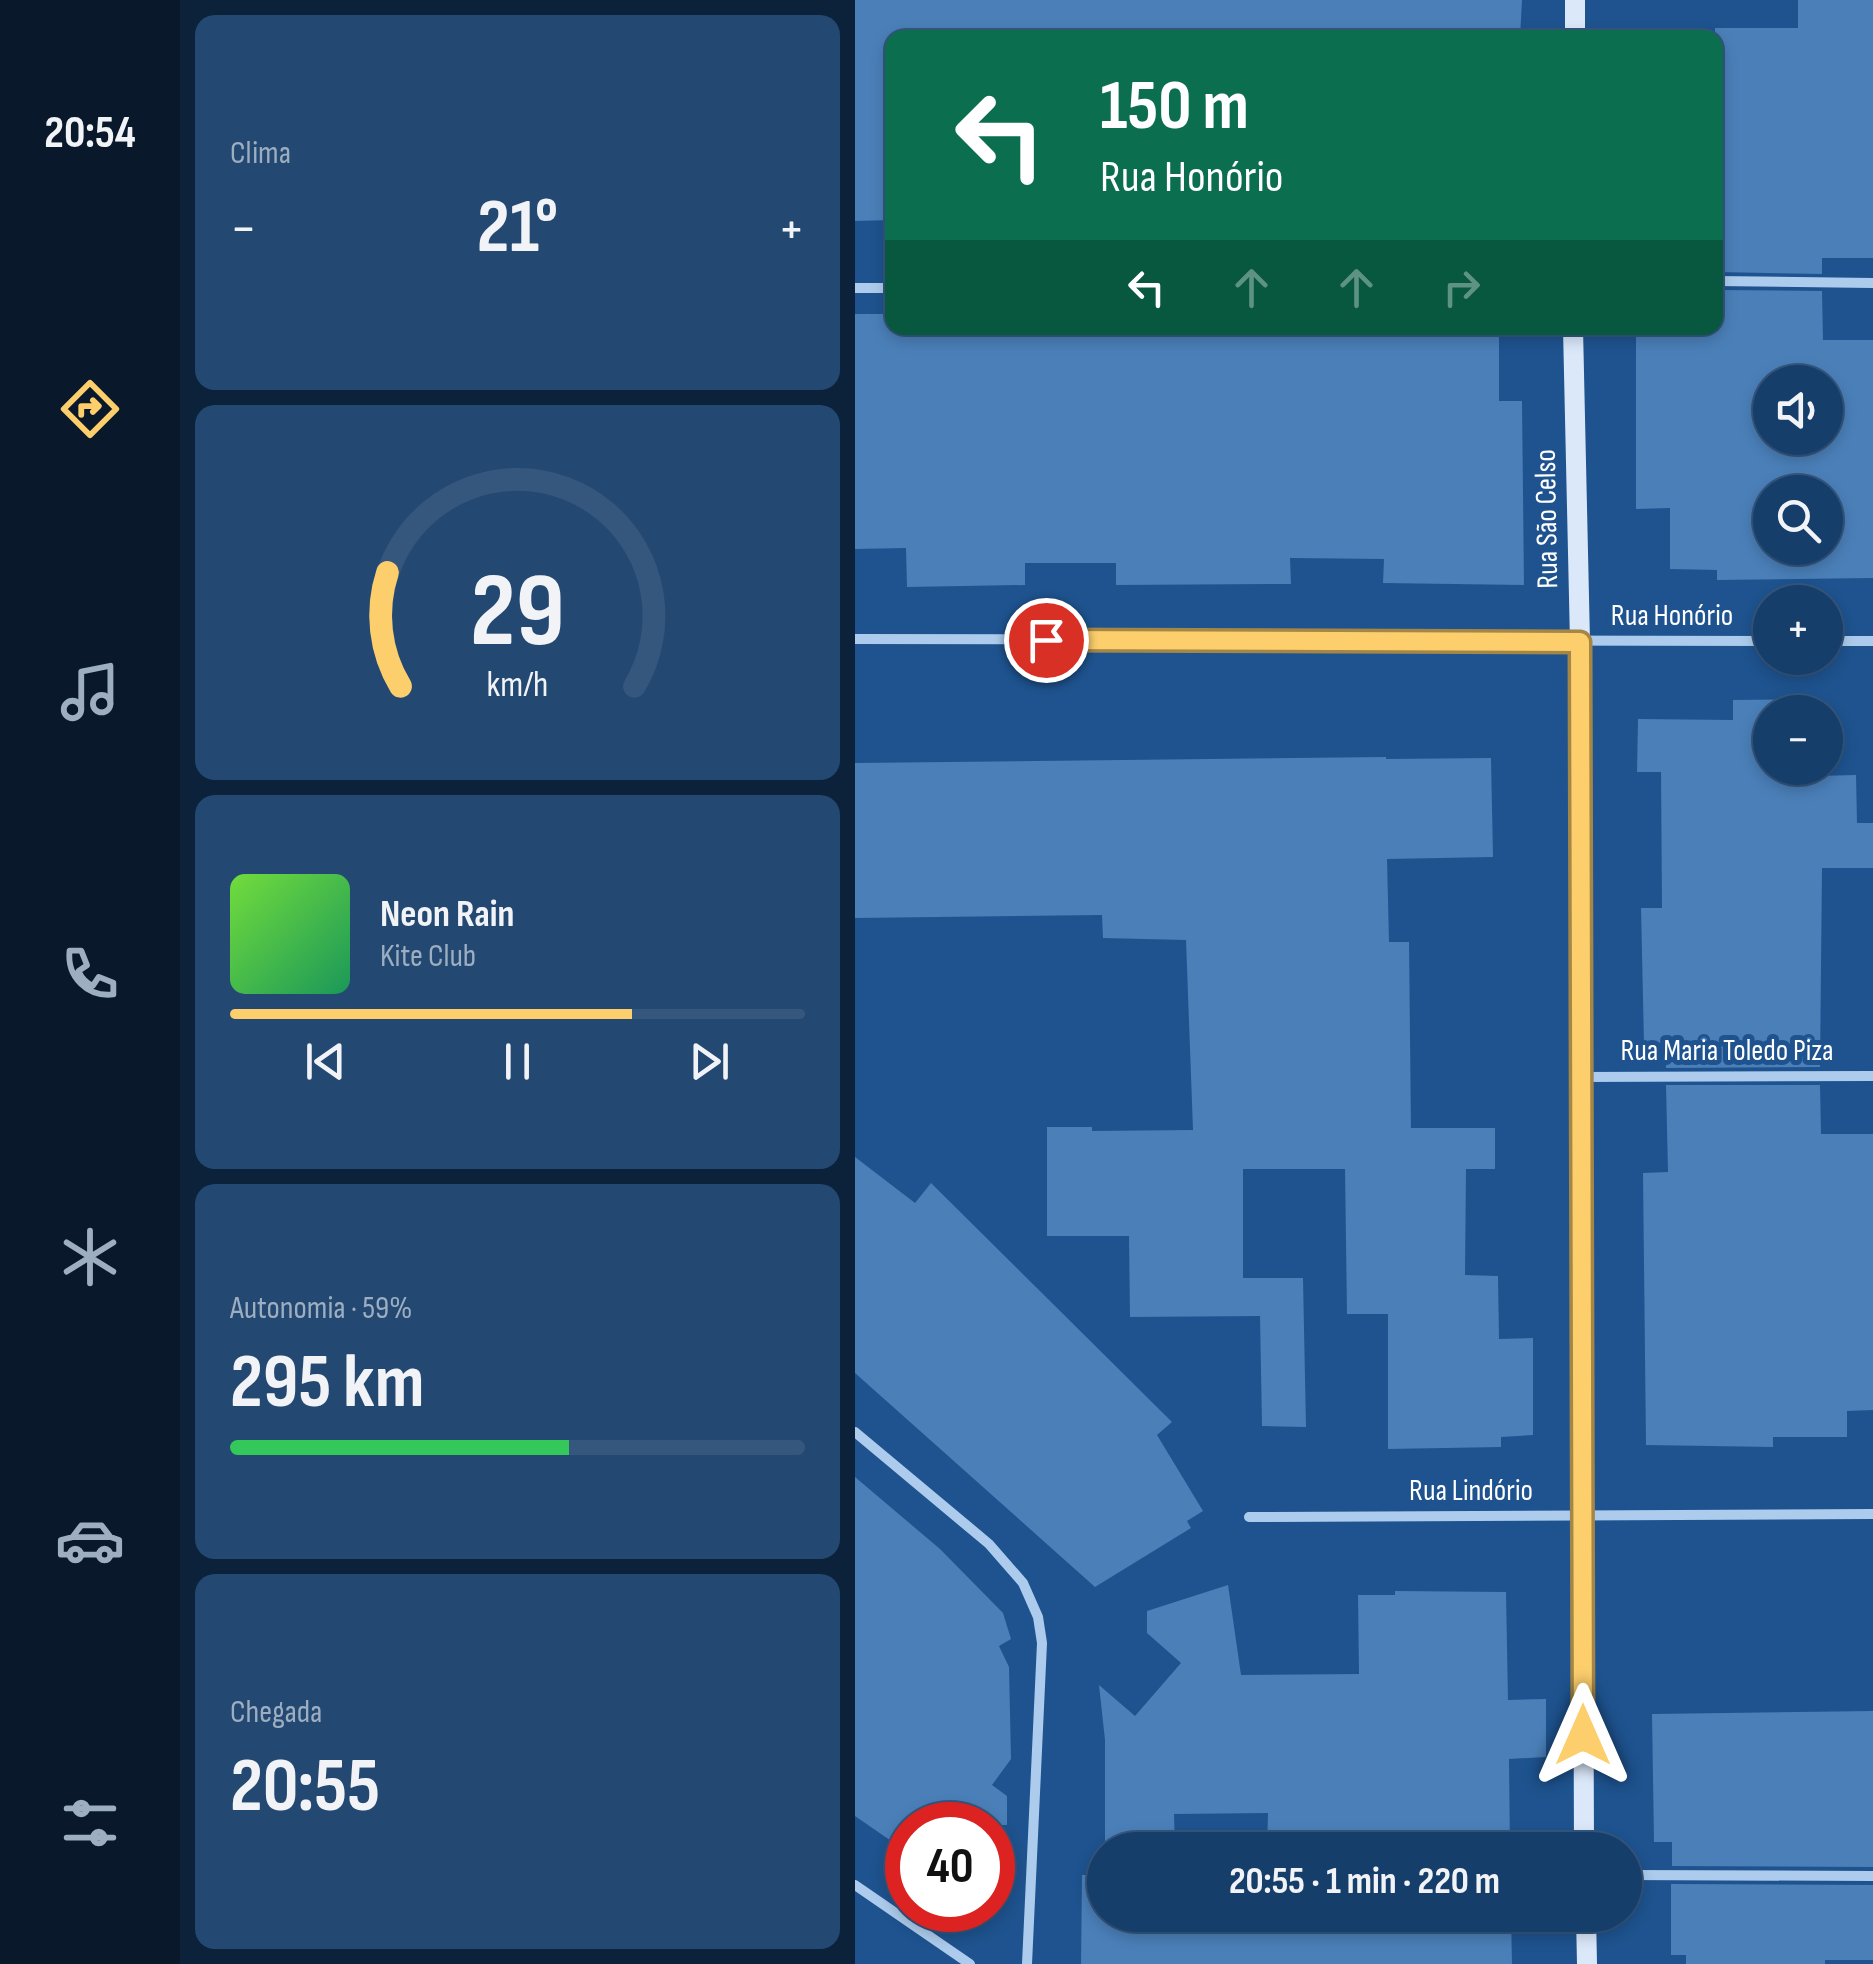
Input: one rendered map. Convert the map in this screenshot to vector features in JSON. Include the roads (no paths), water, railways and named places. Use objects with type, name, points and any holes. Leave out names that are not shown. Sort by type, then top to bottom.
[{"type":"street","points":[[1575,0],[1575,30]]},
{"type":"street","points":[[1723,282],[1873,283]]},
{"type":"street","points":[[855,288],[885,288]]},
{"type":"street","name":"Rua São Celso","points":[[1573,335],[1580,642],[1584,1832]]},
{"type":"street","name":"Rua Honório","points":[[855,639],[1753,642]]},
{"type":"street","points":[[1843,641],[1873,641]]},
{"type":"street","name":"Rua Maria Toledo Piza","points":[[1582,1077],[1873,1076]]},
{"type":"street","points":[[855,1432],[989,1544],[1023,1583],[1038,1616],[1042,1643],[1027,1964]]},
{"type":"street","name":"Rua Lindório","points":[[1249,1517],[1873,1514]]},
{"type":"street","points":[[1642,1875],[1873,1876]]},
{"type":"street","points":[[855,1885],[970,1964]]},
{"type":"street","points":[[1586,1932],[1587,1964]]}]
